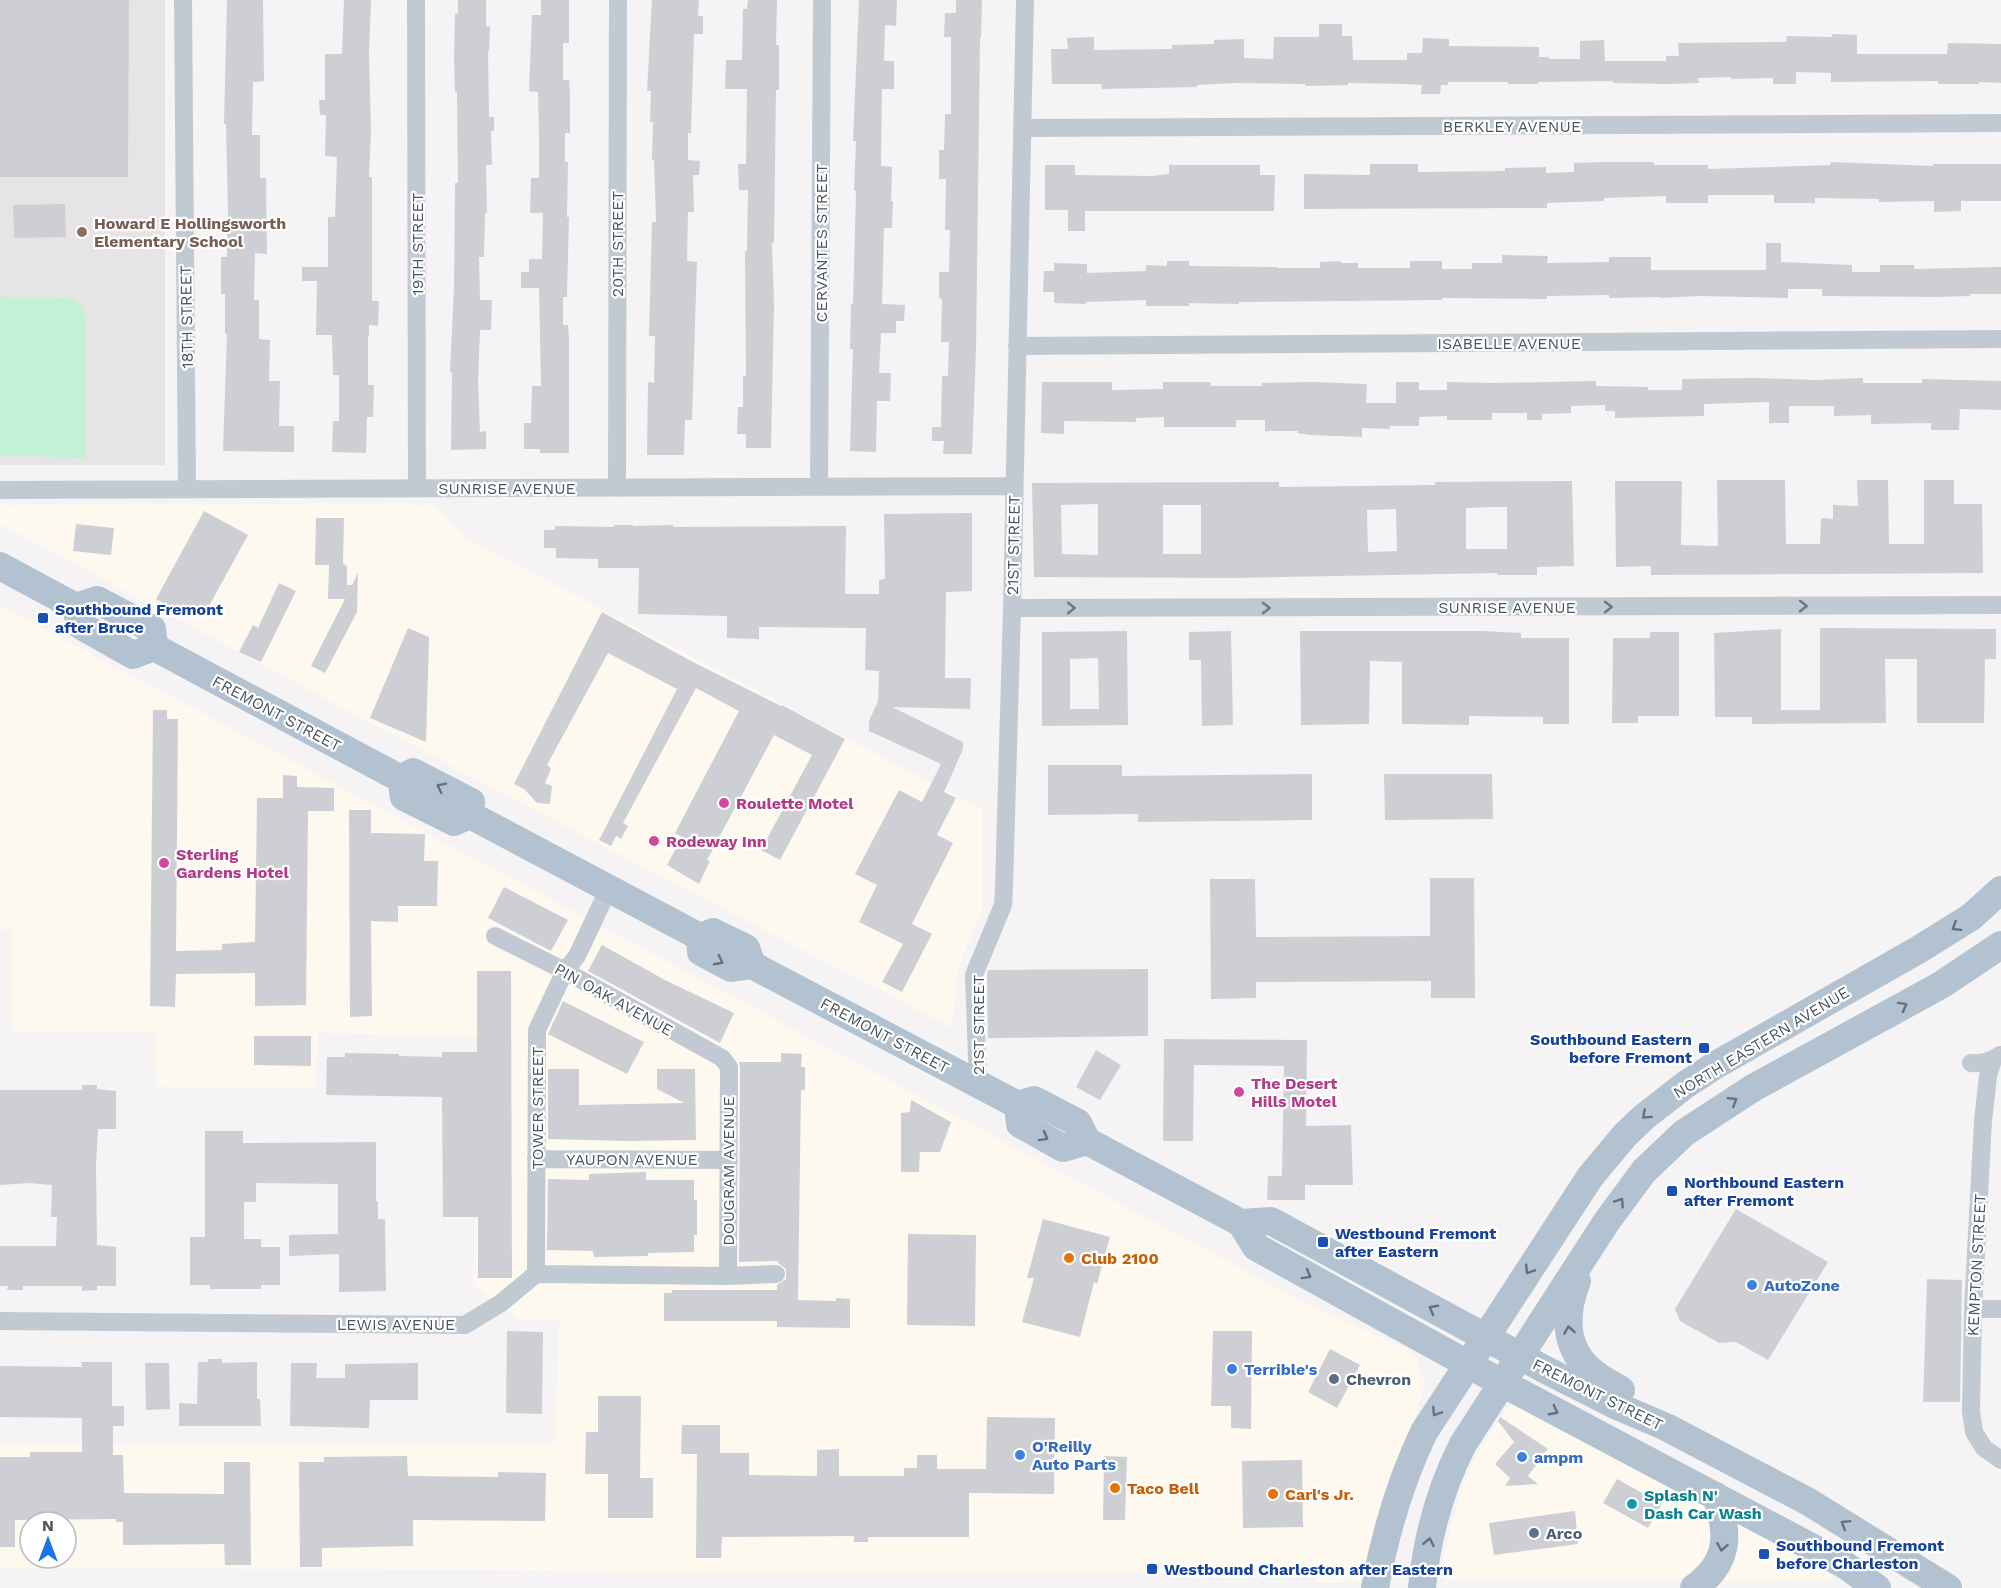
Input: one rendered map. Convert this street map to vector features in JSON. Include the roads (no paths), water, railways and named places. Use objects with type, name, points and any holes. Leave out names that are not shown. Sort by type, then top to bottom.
[{"type":"main road","name":"FREMONT STREET","points":[[0,566],[76,607],[80,625],[133,655],[154,647],[401,779],[412,772],[471,802],[470,815],[700,937],[701,952],[731,968],[752,965],[1018,1105],[1034,1100],[1078,1123],[1086,1141],[1241,1223],[1256,1247],[1476,1350],[1716,1496],[1845,1565],[1877,1588]]},
{"type":"main road","name":"NORTH EASTERN AVENUE","points":[[1375,1588],[1394,1505],[1408,1466],[1424,1432],[1590,1177],[1631,1129],[1685,1085],[1971,917],[2001,890]]},
{"type":"main road","points":[[1422,1588],[1428,1544],[1445,1481],[1463,1444],[1588,1251],[1644,1171],[1684,1133],[1753,1088],[1905,1005],[2001,945]]},
{"type":"main road","points":[[1967,968],[2001,958]]},
{"type":"main road","points":[[1684,1133],[1683,1124],[1689,1111],[1704,1095],[1836,997]]},
{"type":"main road","points":[[1588,1251],[1570,1304],[1568,1331],[1572,1345],[1590,1370],[1648,1405],[1666,1427]]},
{"type":"main road","name":"FREMONT STREET","points":[[1511,1370],[1617,1406],[1666,1427],[1807,1501],[1948,1588]]},
{"type":"main road","points":[[1694,1588],[1718,1566],[1723,1552],[1725,1533],[1722,1513],[1716,1496]]},
{"type":"street","name":"18TH STREET","points":[[183,0],[188,489]]},
{"type":"street","name":"19TH STREET","points":[[417,0],[417,488]]},
{"type":"street","name":"20TH STREET","points":[[617,488],[618,0]]},
{"type":"street","name":"CERVANTES STREET","points":[[819,487],[822,0]]},
{"type":"street","name":"21ST STREET","points":[[978,1084],[974,975],[1003,904],[1025,0]]},
{"type":"street","name":"BERKLEY AVENUE","points":[[1023,128],[2001,123]]},
{"type":"street","name":"ISABELLE AVENUE","points":[[1017,346],[2001,339]]},
{"type":"street","name":"SUNRISE AVENUE","points":[[0,490],[1014,486]]},
{"type":"street","name":"SUNRISE AVENUE","points":[[1012,608],[2001,605]]},
{"type":"street","name":"TOWER STREET","points":[[536,1274],[537,1030],[565,971],[577,956],[609,888]]},
{"type":"street","name":"PIN OAK AVENUE","points":[[495,936],[565,971],[722,1058],[729,1067]]},
{"type":"street","points":[[1971,1064],[1997,1057]]},
{"type":"street","name":"KEMPTON STREET","points":[[1997,1057],[1989,1076],[1983,1121],[1973,1309],[1971,1411],[1974,1432],[1984,1448],[2001,1460]]},
{"type":"street","name":"DOUGRAM AVENUE","points":[[728,1276],[729,1067]]},
{"type":"street","name":"YAUPON AVENUE","points":[[536,1159],[729,1160]]},
{"type":"street","points":[[536,1274],[728,1276],[776,1274]]},
{"type":"street","name":"LEWIS AVENUE","points":[[0,1321],[465,1324],[501,1303],[536,1274]]},
{"type":"street","points":[[1973,1309],[2001,1310]]},
{"type":"place","name":"Howard E Hollingsworth Elementary School","points":[[82,232]]},
{"type":"place","name":"Southbound Fremont after Bruce","points":[[43,618]]},
{"type":"place","name":"Roulette Motel","points":[[724,803]]},
{"type":"place","name":"Rodeway Inn","points":[[654,841]]},
{"type":"place","name":"Sterling Gardens Hotel","points":[[164,863]]},
{"type":"place","name":"Southbound Eastern before Fremont","points":[[1704,1048]]},
{"type":"place","name":"The Desert Hills Motel","points":[[1239,1092]]},
{"type":"place","name":"Northbound Eastern after Fremont","points":[[1672,1191]]},
{"type":"place","name":"Westbound Fremont after Eastern","points":[[1323,1242]]},
{"type":"place","name":"Club 2100","points":[[1069,1258]]},
{"type":"place","name":"AutoZone","points":[[1752,1285]]},
{"type":"place","name":"Terrible's","points":[[1232,1369]]},
{"type":"place","name":"Chevron","points":[[1334,1379]]},
{"type":"place","name":"O'Reilly Auto Parts","points":[[1020,1455]]},
{"type":"place","name":"ampm","points":[[1522,1457]]},
{"type":"place","name":"Taco Bell","points":[[1115,1488]]},
{"type":"place","name":"Carl's Jr.","points":[[1273,1494]]},
{"type":"place","name":"Splash N' Dash Car Wash","points":[[1632,1504]]},
{"type":"place","name":"Arco","points":[[1534,1533]]},
{"type":"place","name":"Southbound Fremont before Charleston","points":[[1764,1554]]},
{"type":"place","name":"Westbound Charleston after Eastern","points":[[1152,1569]]}]
